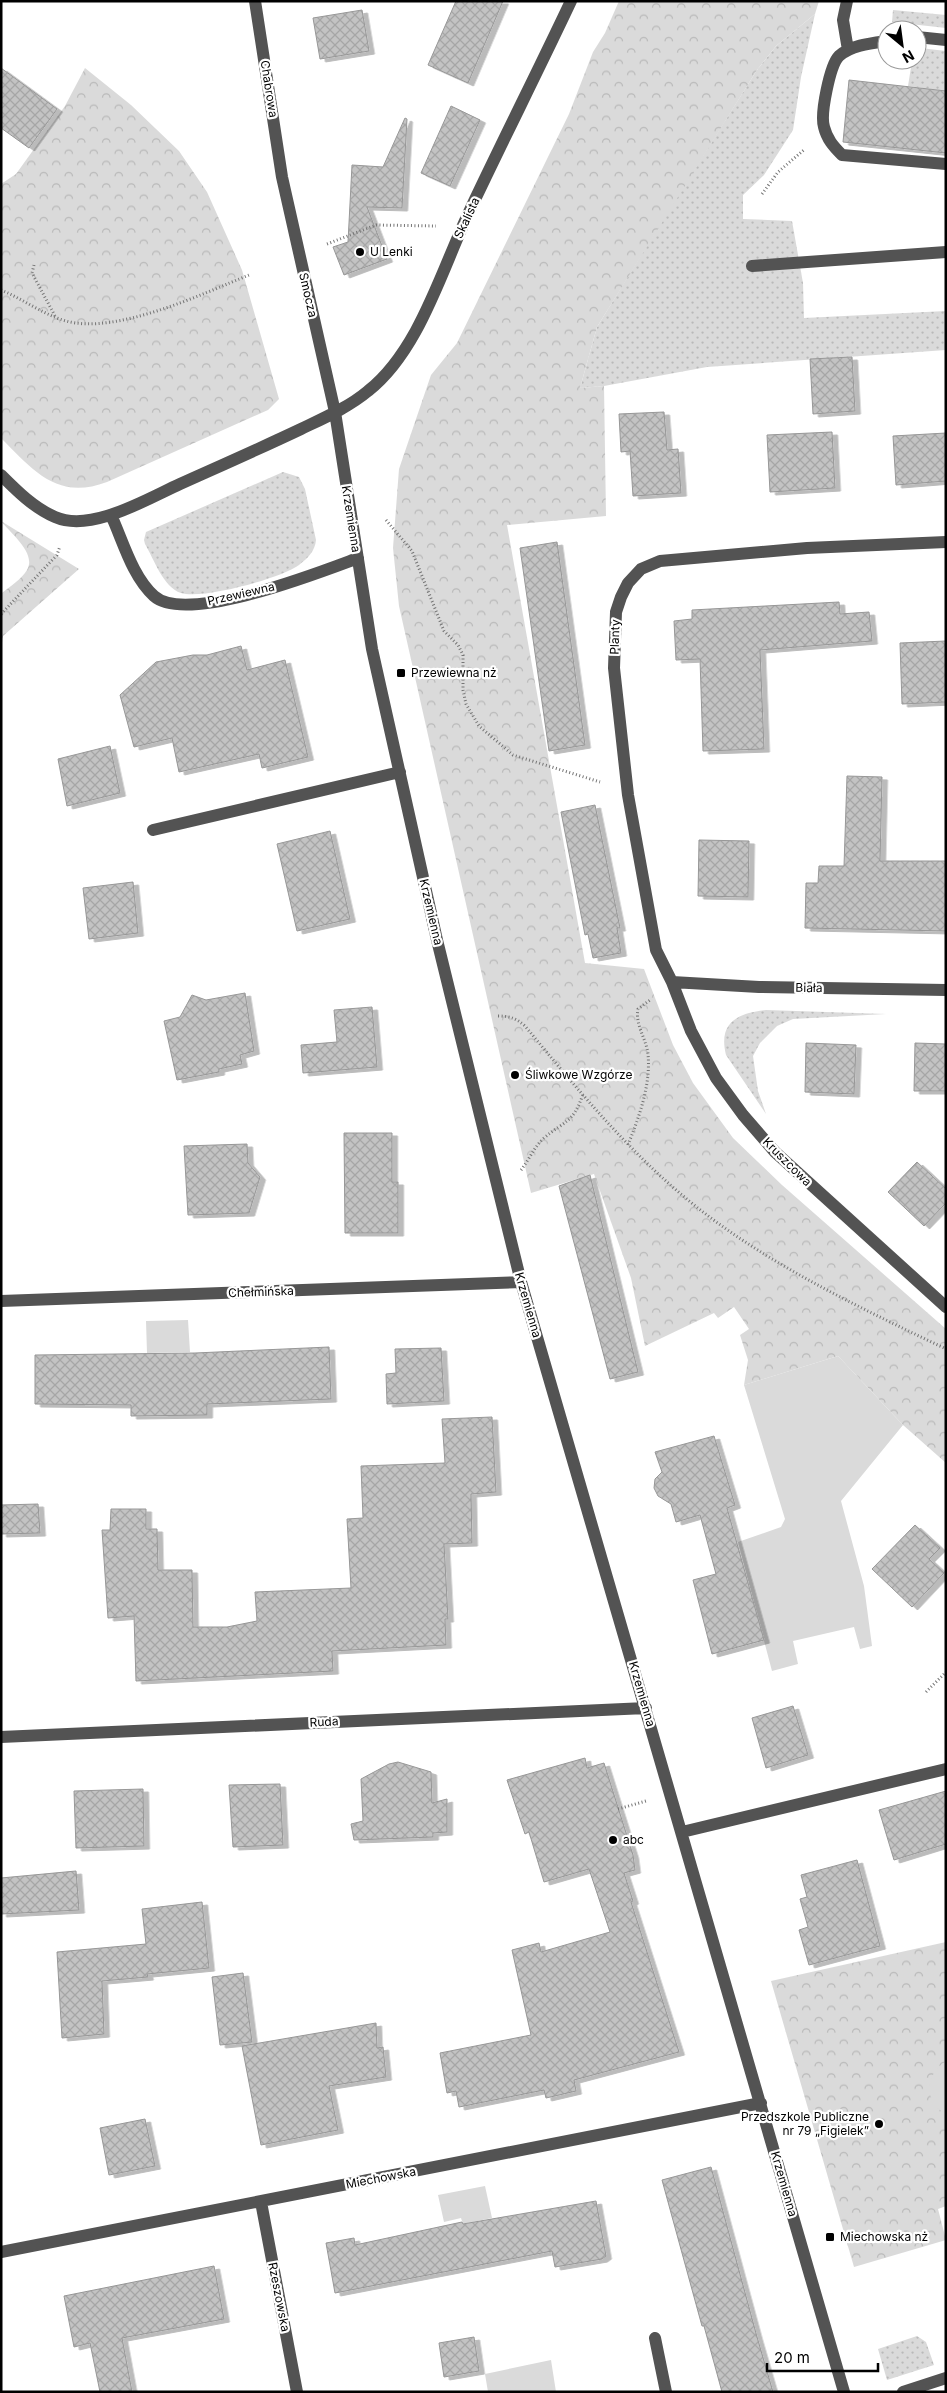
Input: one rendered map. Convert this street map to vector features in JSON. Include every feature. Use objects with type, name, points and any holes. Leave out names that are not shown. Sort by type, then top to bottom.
[{"type":"street","name":"Chabrowa","points":[[255,1],[282,177]]},
{"type":"street","name":"Skalista","points":[[335,412],[368,392],[391,370],[412,340],[469,212],[571,1]]},
{"type":"street","points":[[847,1],[843,20],[848,50]]},
{"type":"street","points":[[927,38],[946,40]]},
{"type":"street","points":[[877,42],[848,50],[834,64],[825,100],[823,124],[831,145],[842,155],[946,164]]},
{"type":"street","name":"Smocza","points":[[282,177],[335,412]]},
{"type":"street","points":[[752,266],[946,252]]},
{"type":"street","points":[[1,475],[24,497],[56,518],[71,521],[91,520],[111,515],[335,412]]},
{"type":"street","name":"Krzemienna","points":[[335,412],[372,649],[437,940],[521,1282],[844,2392]]},
{"type":"street","name":"Przewiewna","points":[[111,515],[142,581],[154,597],[164,602],[214,603],[268,589],[358,558]]},
{"type":"street","name":"Planty","points":[[672,982],[654,942],[626,777],[614,668],[616,612],[628,583],[641,569],[660,561],[806,548],[946,542]]},
{"type":"street","points":[[153,830],[400,772]]},
{"type":"street","name":"Biała","points":[[672,982],[759,987],[946,990]]},
{"type":"street","name":"Kruszcowa","points":[[672,982],[691,1031],[716,1078],[743,1115],[774,1152],[946,1307]]},
{"type":"street","name":"Chełmińska","points":[[1,1301],[521,1282]]},
{"type":"street","name":"Ruda","points":[[1,1737],[646,1708]]},
{"type":"street","points":[[682,1832],[946,1769]]},
{"type":"street","name":"Miechowska","points":[[1,2252],[761,2103]]},
{"type":"street","name":"Rzeszowska","points":[[260,2202],[297,2392]]},
{"type":"street","points":[[655,2338],[666,2392]]},
{"type":"street","points":[[904,2392],[946,2378]]},
{"type":"path","points":[[762,194],[778,172],[796,156],[827,136]]},
{"type":"path","points":[[327,244],[376,225],[444,226]]},
{"type":"path","points":[[34,265],[32,273],[55,316]]},
{"type":"path","points":[[1,290],[66,321],[83,324],[106,323],[164,308],[249,274]]},
{"type":"path","points":[[1,614],[57,555],[61,544],[56,518]]},
{"type":"path","points":[[386,520],[412,551],[444,631],[458,645],[463,656],[463,690],[466,704],[480,726],[513,755],[529,761],[600,782],[626,777]]},
{"type":"path","points":[[628,1145],[645,1090],[648,1066],[646,1042],[638,1023],[638,1009],[672,982]]},
{"type":"path","points":[[498,1016],[508,1016],[518,1020],[525,1026],[628,1145],[666,1181],[713,1220],[762,1254],[888,1321],[946,1349]]},
{"type":"path","points":[[518,1172],[545,1137],[571,1119],[577,1110],[583,1094]]},
{"type":"path","points":[[926,1692],[946,1672]]},
{"type":"path","points":[[618,1809],[646,1801]]},
{"type":"green space","points":[[619,1],[819,1],[815,14],[776,46],[757,70],[597,327],[580,388],[604,386],[606,516],[507,525],[585,963],[644,969],[673,1045],[693,1083],[733,1138],[782,1185],[946,1329],[946,1463],[903,1425],[838,1356],[744,1385],[748,1360],[740,1335],[749,1329],[734,1307],[718,1318],[714,1313],[645,1346],[631,1278],[594,1174],[531,1193],[399,606],[393,548],[399,469],[431,375],[457,343],[569,114],[593,52],[605,33]]},
{"type":"green space","points":[[893,10],[946,15],[946,28],[927,26],[927,20],[892,20]]},
{"type":"green space","points":[[815,14],[801,77],[793,130],[764,175],[743,195],[743,219],[792,221],[803,283],[804,318],[946,311],[946,350],[707,367],[604,386],[580,388],[597,327],[667,213],[757,70],[776,46]]},
{"type":"green space","points":[[927,49],[946,51],[946,91],[908,86],[911,70],[927,70]]},
{"type":"green space","points":[[85,68],[131,105],[179,151],[207,192],[242,270],[279,399],[268,410],[107,482],[89,487],[74,488],[60,485],[35,471],[1,438],[1,184],[16,174],[65,106]]},
{"type":"green space","points":[[283,472],[299,477],[305,489],[316,540],[313,551],[305,560],[290,570],[276,576],[223,591],[181,593],[169,585],[145,544],[146,532]]},
{"type":"green space","points":[[1,521],[79,569],[3,636],[1,649],[1,594],[22,577],[29,564],[26,550]]},
{"type":"green space","points":[[766,1010],[886,1014],[793,1019],[777,1026],[760,1043],[753,1056],[758,1091],[766,1114],[726,1055],[724,1044],[727,1027],[738,1017]]},
{"type":"green space","points":[[188,1320],[190,1352],[147,1353],[146,1321]]},
{"type":"green space","points":[[838,1356],[903,1425],[841,1501],[864,1586],[872,1646],[860,1649],[854,1627],[793,1641],[798,1664],[772,1671],[738,1542],[781,1527],[785,1519],[744,1385]]},
{"type":"green space","name":"Przedszkole Publiczne nr 79 „Figielek”","points":[[946,1942],[946,2206],[938,2209],[946,2240],[854,2267],[771,1981]]},
{"type":"green space","points":[[946,2061],[946,2114],[933,2102],[930,2088],[934,2073]]},
{"type":"green space","points":[[485,2186],[492,2218],[463,2224],[461,2218],[444,2222],[438,2195]]},
{"type":"green space","points":[[917,2336],[926,2342],[934,2365],[887,2380],[878,2349]]},
{"type":"green space","points":[[551,2360],[556,2392],[488,2392],[485,2374]]},
{"type":"building","points":[[456,1],[503,1],[468,83],[428,65]]},
{"type":"building","points":[[362,10],[369,51],[320,59],[313,18]]},
{"type":"building","points":[[1,68],[57,109],[29,148],[1,128]]},
{"type":"building","points":[[849,80],[946,91],[946,153],[843,142]]},
{"type":"building","points":[[451,106],[480,120],[450,186],[421,173]]},
{"type":"building","points":[[405,118],[407,119],[402,208],[367,207],[387,259],[344,275],[333,247],[348,242],[352,165],[383,167]]},
{"type":"building","points":[[852,357],[855,411],[813,414],[810,359]]},
{"type":"building","points":[[664,412],[667,450],[678,449],[681,493],[633,496],[630,451],[621,452],[619,414]]},
{"type":"building","points":[[832,432],[835,488],[770,492],[767,435]]},
{"type":"building","points":[[946,433],[946,481],[896,485],[893,436]]},
{"type":"building","points":[[557,542],[585,745],[549,751],[520,548]]},
{"type":"building","points":[[839,602],[840,614],[869,612],[872,641],[760,650],[764,749],[703,751],[700,659],[676,660],[674,621],[692,619],[692,610]]},
{"type":"building","points":[[946,641],[946,702],[902,704],[900,643]]},
{"type":"building","points":[[241,646],[247,670],[285,660],[308,757],[262,768],[259,754],[179,772],[172,738],[134,747],[120,695],[156,662],[193,655],[207,655]]},
{"type":"building","points":[[110,746],[120,793],[67,806],[58,759]]},
{"type":"building","points":[[847,776],[882,777],[880,861],[946,861],[946,931],[805,928],[806,883],[818,883],[819,866],[844,866]]},
{"type":"building","points":[[595,805],[620,928],[617,928],[621,953],[593,958],[588,934],[585,935],[561,812]]},
{"type":"building","points":[[330,831],[350,919],[297,931],[277,844]]},
{"type":"building","points":[[699,840],[749,841],[748,897],[698,896]]},
{"type":"building","points":[[133,882],[138,933],[89,939],[83,888]]},
{"type":"building","points":[[245,993],[254,1051],[240,1055],[242,1064],[219,1069],[219,1072],[177,1080],[164,1021],[180,1017],[192,995],[206,1000]]},
{"type":"building","points":[[372,1007],[377,1067],[303,1073],[301,1045],[337,1042],[334,1010]]},
{"type":"building","points":[[806,1043],[856,1045],[854,1094],[805,1092]]},
{"type":"building","points":[[915,1043],[946,1044],[946,1091],[914,1091]]},
{"type":"building","points":[[344,1133],[392,1133],[392,1182],[398,1182],[398,1233],[345,1233]]},
{"type":"building","points":[[247,1144],[248,1163],[260,1177],[249,1213],[188,1215],[184,1146]]},
{"type":"building","points":[[917,1162],[946,1189],[946,1203],[924,1226],[888,1192]]},
{"type":"building","points":[[590,1175],[638,1372],[610,1379],[559,1186]]},
{"type":"building","points":[[329,1347],[331,1399],[207,1404],[207,1415],[131,1416],[131,1405],[35,1404],[35,1355],[195,1353]]},
{"type":"building","points":[[441,1348],[444,1401],[387,1404],[386,1374],[396,1373],[395,1349]]},
{"type":"building","points":[[492,1417],[496,1492],[471,1494],[472,1543],[444,1544],[448,1619],[445,1619],[446,1645],[332,1651],[333,1671],[136,1681],[134,1616],[108,1618],[102,1530],[110,1530],[111,1509],[146,1509],[146,1529],[157,1529],[158,1570],[192,1570],[193,1627],[227,1627],[257,1621],[255,1592],[351,1588],[347,1519],[363,1518],[361,1466],[445,1463],[442,1419]]},
{"type":"building","points":[[714,1436],[735,1505],[727,1508],[764,1640],[712,1654],[693,1580],[716,1574],[700,1515],[676,1522],[671,1504],[658,1496],[654,1488],[655,1479],[662,1472],[655,1452]]},
{"type":"building","points":[[38,1504],[40,1533],[1,1534],[1,1505]]},
{"type":"building","points":[[915,1525],[940,1548],[929,1559],[944,1573],[912,1607],[872,1569]]},
{"type":"building","points":[[793,1706],[808,1755],[766,1768],[752,1718]]},
{"type":"building","points":[[585,1758],[587,1768],[604,1763],[633,1855],[635,1870],[624,1873],[633,1901],[631,1902],[679,2052],[574,2080],[576,2091],[546,2098],[544,2090],[459,2107],[456,2091],[447,2093],[440,2053],[531,2035],[512,1950],[539,1943],[541,1952],[610,1932],[589,1869],[544,1882],[529,1832],[525,1834],[507,1780]]},
{"type":"building","points":[[398,1762],[431,1772],[432,1803],[447,1799],[447,1832],[433,1833],[433,1837],[354,1840],[351,1824],[363,1821],[361,1779],[389,1764]]},
{"type":"building","points":[[280,1784],[283,1845],[233,1847],[229,1785]]},
{"type":"building","points":[[143,1789],[144,1846],[76,1848],[74,1791]]},
{"type":"building","points":[[946,1791],[946,1844],[894,1860],[879,1810]]},
{"type":"building","points":[[857,1860],[880,1946],[809,1965],[799,1930],[808,1927],[800,1899],[807,1897],[801,1875]]},
{"type":"building","points":[[76,1871],[79,1910],[1,1914],[1,1878]]},
{"type":"building","points":[[202,1902],[209,1968],[147,1974],[148,1977],[102,1981],[104,2034],[62,2038],[57,1952],[146,1944],[142,1909]]},
{"type":"building","points":[[243,1973],[252,2042],[220,2045],[212,1977]]},
{"type":"building","points":[[376,2023],[377,2048],[383,2047],[386,2077],[329,2086],[338,2130],[261,2145],[242,2046]]},
{"type":"building","points":[[145,2119],[155,2166],[109,2175],[100,2128]]},
{"type":"building","points":[[711,2167],[773,2392],[722,2392],[704,2326],[702,2326],[662,2180]]},
{"type":"building","points":[[596,2201],[606,2256],[602,2259],[555,2267],[552,2251],[335,2293],[326,2243],[354,2238],[355,2245],[462,2222],[463,2224]]},
{"type":"building","points":[[214,2266],[224,2319],[122,2338],[132,2392],[100,2392],[90,2343],[74,2347],[64,2296]]},
{"type":"building","points":[[474,2337],[479,2371],[444,2377],[439,2343]]},
{"type":"place","name":"U Lenki","points":[[360,252]]},
{"type":"place","name":"Przewiewna nż","points":[[401,673]]},
{"type":"place","name":"Śliwkowe Wzgórze","points":[[515,1075]]},
{"type":"place","name":"abc","points":[[613,1840]]},
{"type":"place","name":"Przedszkole Publiczne nr 79 „Figielek”","points":[[879,2124]]},
{"type":"place","name":"Miechowska nż","points":[[830,2237]]}]
